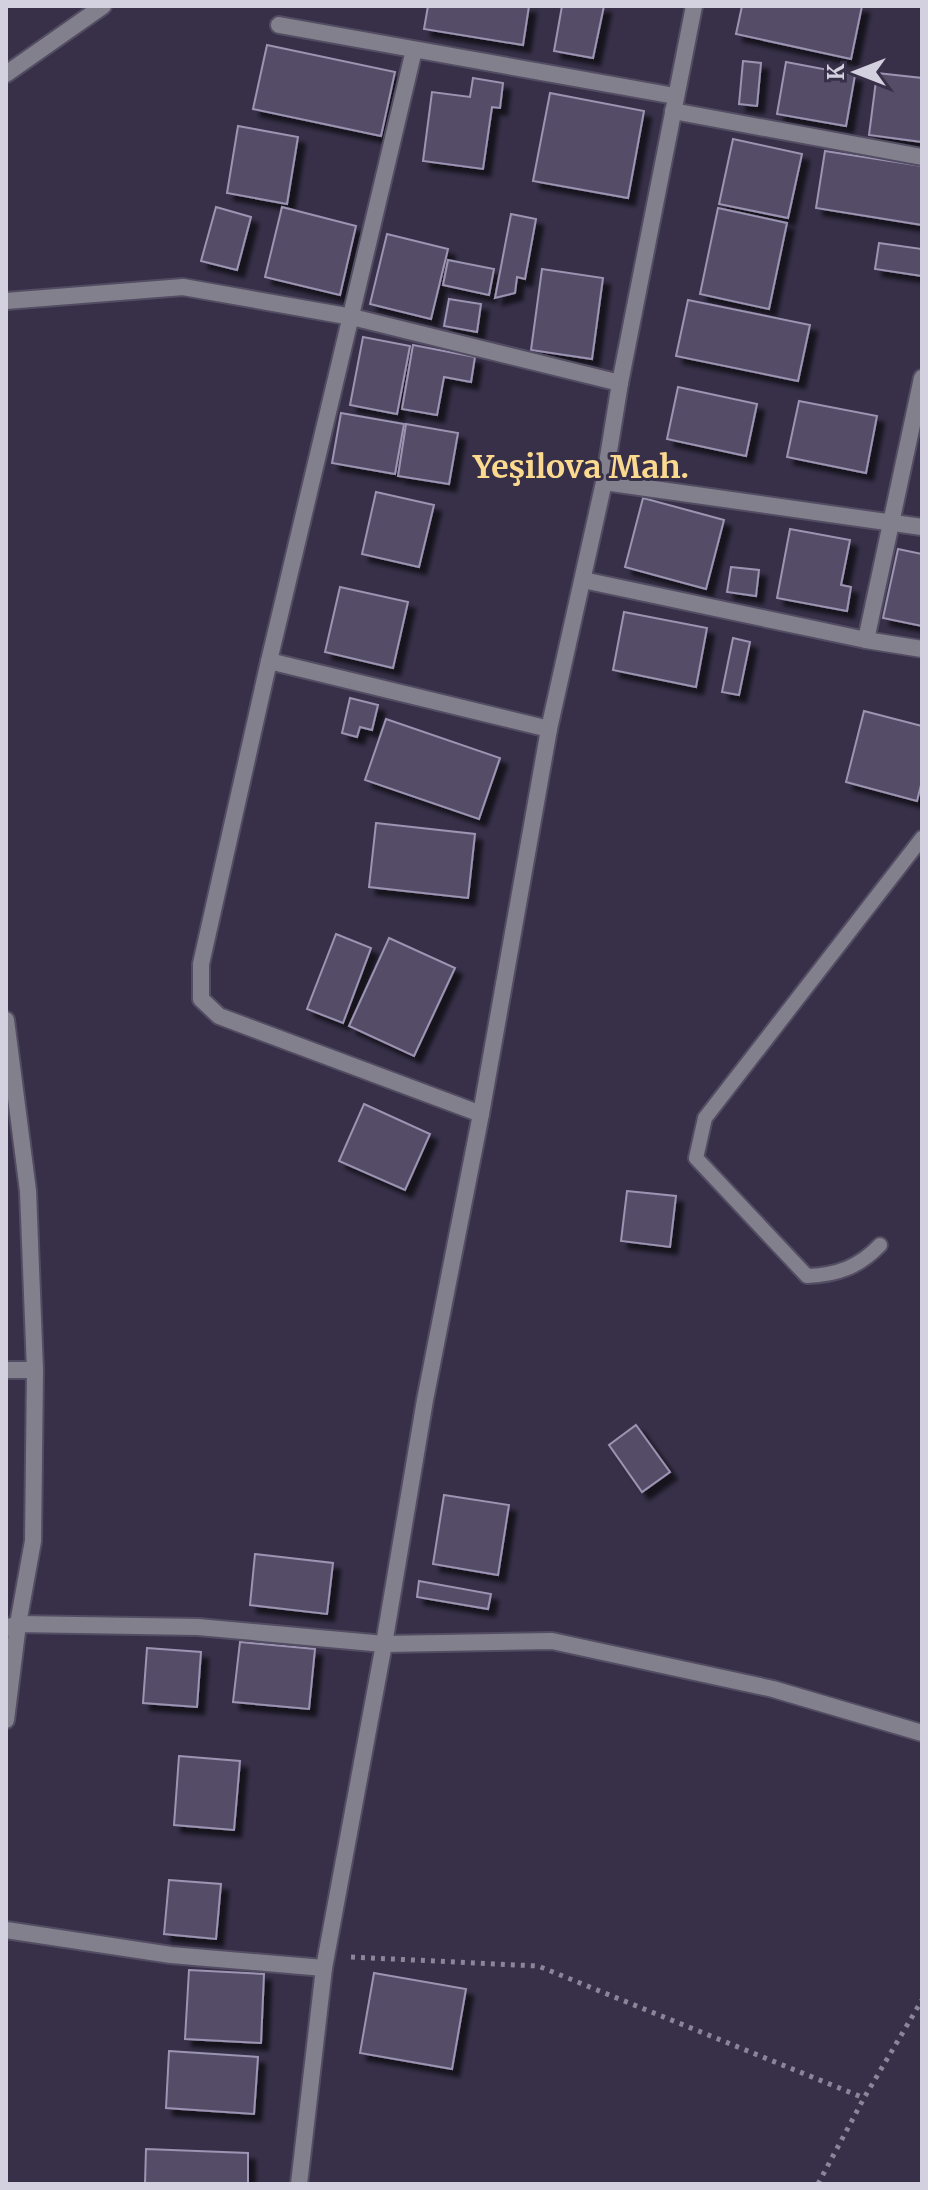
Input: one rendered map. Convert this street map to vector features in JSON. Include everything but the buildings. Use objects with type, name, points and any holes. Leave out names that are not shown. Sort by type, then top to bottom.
[{"type":"street","points":[[6,74],[103,6]]},
{"type":"street","points":[[299,2184],[324,1968],[425,1400],[481,1114],[549,729],[604,482],[620,383],[694,6]]},
{"type":"street","points":[[279,25],[414,50],[922,157]]},
{"type":"street","points":[[414,50],[269,661],[201,964],[201,999],[219,1016],[481,1114]]},
{"type":"street","points":[[6,301],[183,287],[352,317],[620,383]]},
{"type":"street","points":[[866,640],[922,378]]},
{"type":"street","points":[[604,482],[922,527]]},
{"type":"street","points":[[583,580],[922,649]]},
{"type":"street","points":[[269,661],[549,729]]},
{"type":"street","points":[[6,1020],[28,1191],[35,1370],[33,1541],[12,1626],[6,1720]]},
{"type":"street","points":[[6,1370],[35,1370]]},
{"type":"street","points":[[12,1626],[198,1627],[384,1644],[552,1641],[773,1689],[922,1733]]},
{"type":"street","points":[[6,1930],[171,1955],[324,1968]]},
{"type":"lane","points":[[880,1245],[863,1262],[830,1275],[807,1276],[696,1158],[705,1118],[922,838]]},
{"type":"path","points":[[324,1968],[351,1957],[538,1966],[864,2098]]},
{"type":"path","points":[[818,2184],[922,2000]]},
{"type":"district","name":"Yeşilova Mah.","points":[[581,467]]}]
